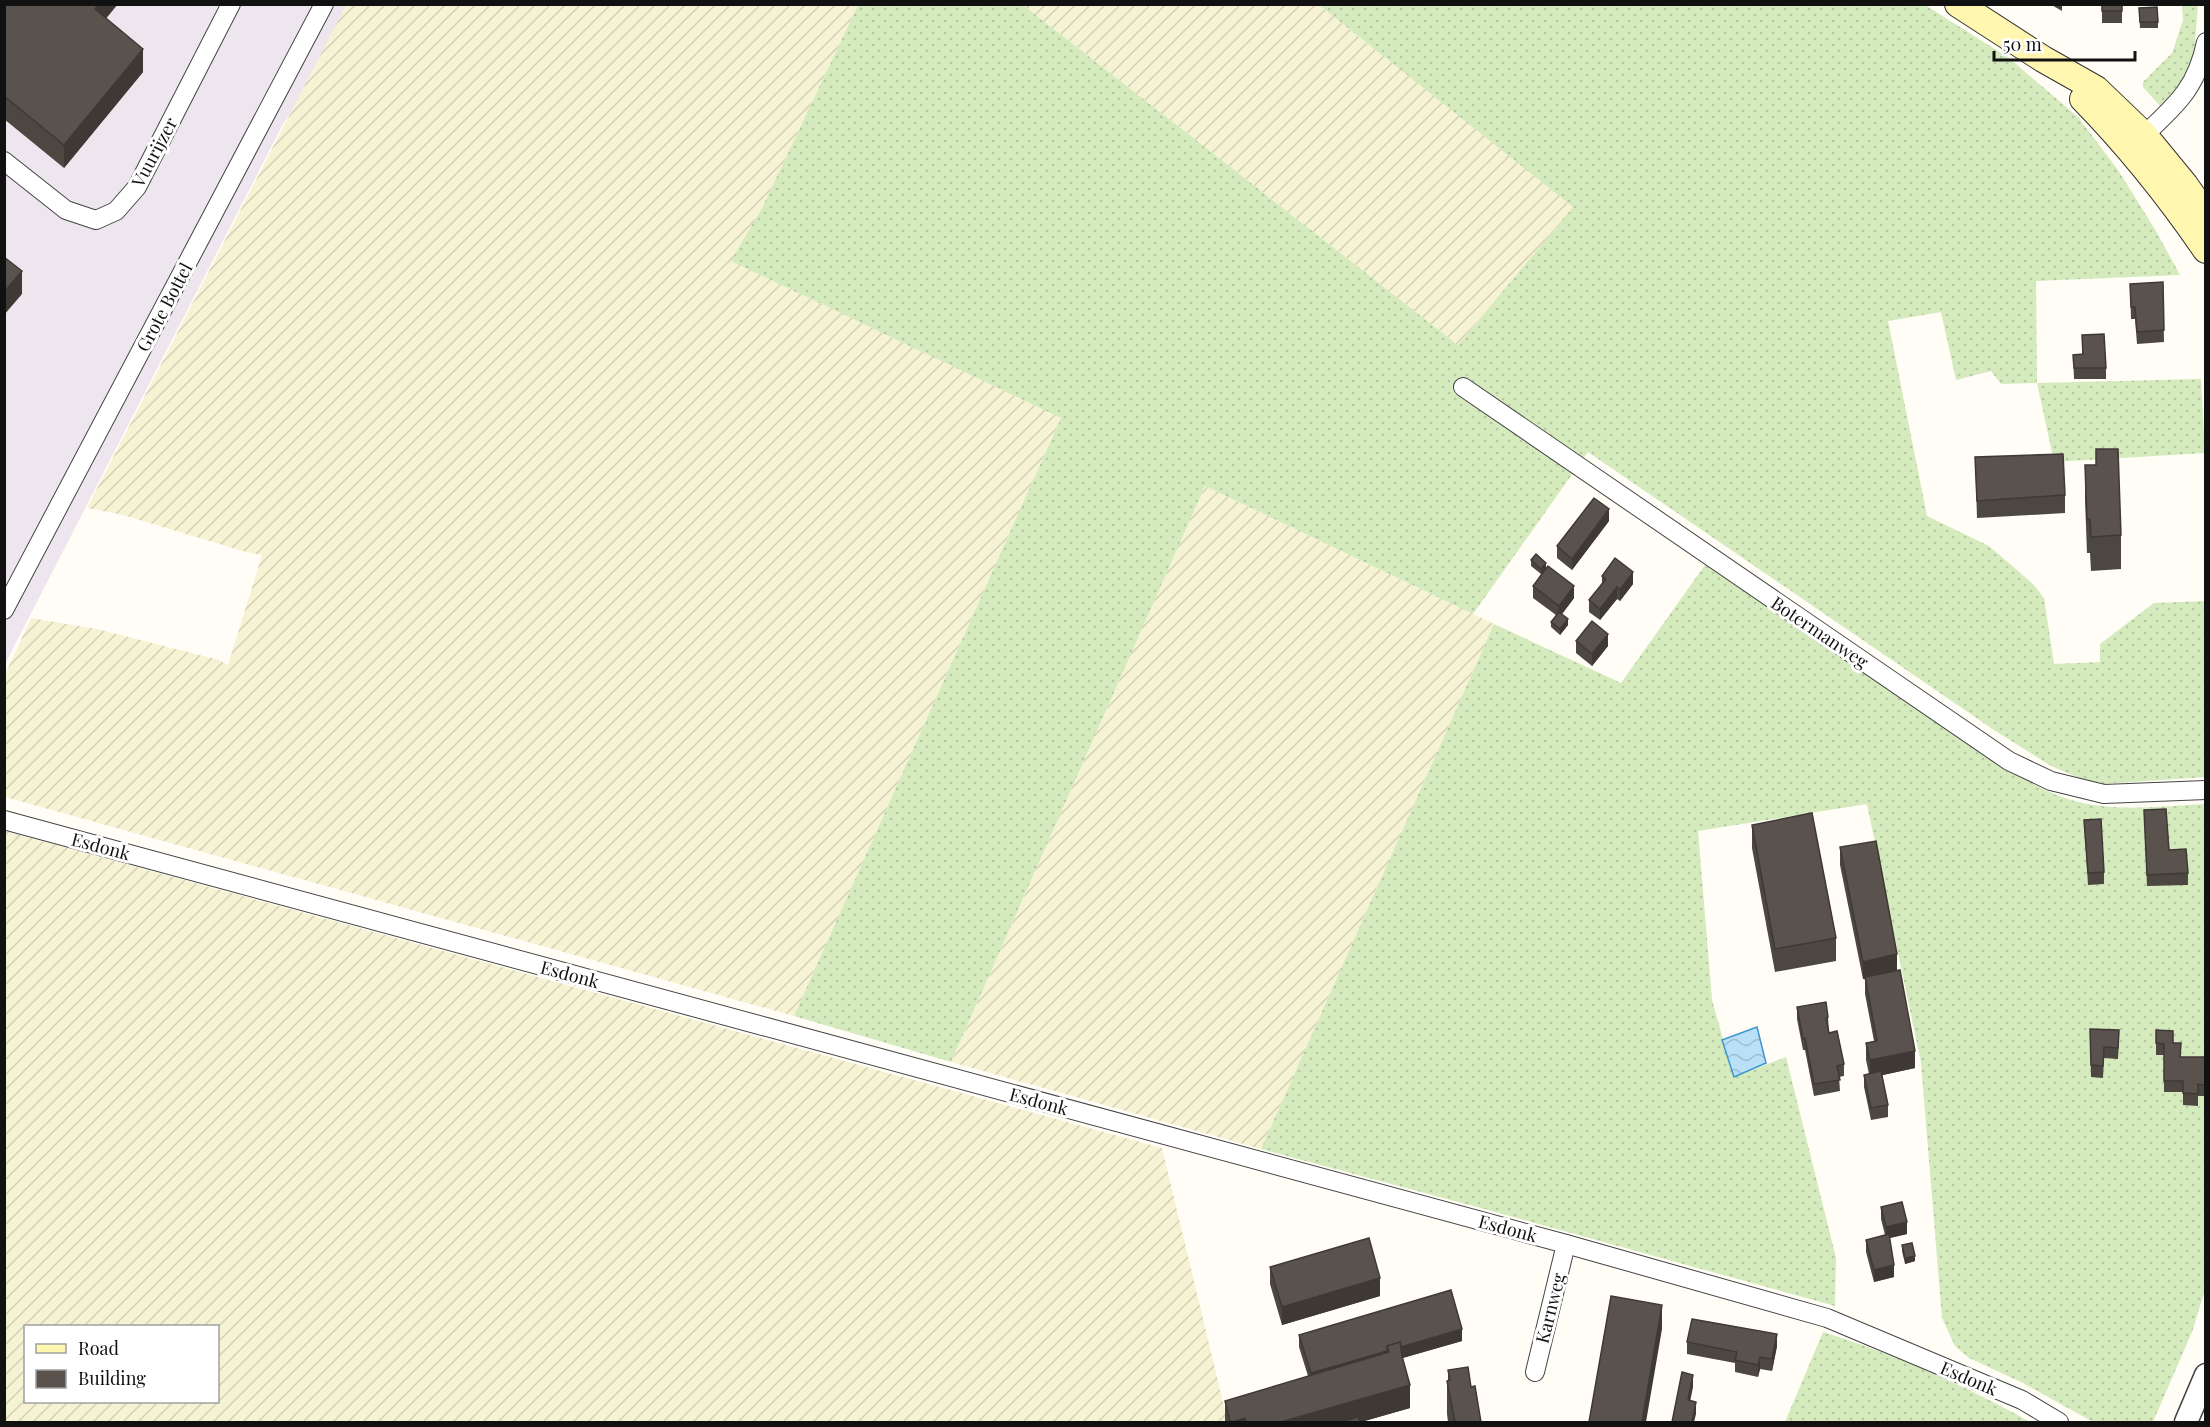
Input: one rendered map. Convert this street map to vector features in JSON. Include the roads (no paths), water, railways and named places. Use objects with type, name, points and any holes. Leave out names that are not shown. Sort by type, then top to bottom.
[{"type":"main road","points":[[1958,4],[2096,89],[2137,142],[2205,250]]},
{"type":"main road","points":[[2137,142],[2185,185],[2205,215]]},
{"type":"street","name":"Vuurijzer","points":[[4,161],[66,210],[96,220],[116,211],[137,187],[231,4]]},
{"type":"street","name":"Grote Bottel","points":[[4,610],[324,4]]},
{"type":"street","points":[[2137,142],[2190,87],[2202,60],[2205,42]]},
{"type":"street","name":"Botermanweg","points":[[1463,387],[2009,761],[2051,781],[2104,794],[2205,790]]},
{"type":"street","name":"Esdonk","points":[[4,820],[1566,1244],[1827,1318],[2022,1400],[2059,1422]]},
{"type":"street","name":"Karnweg","points":[[1535,1372],[1566,1244]]},
{"type":"street","points":[[2186,1422],[2205,1375]]},
{"type":"water","points":[[1757,1027],[1766,1063],[1734,1077],[1722,1040]]}]
